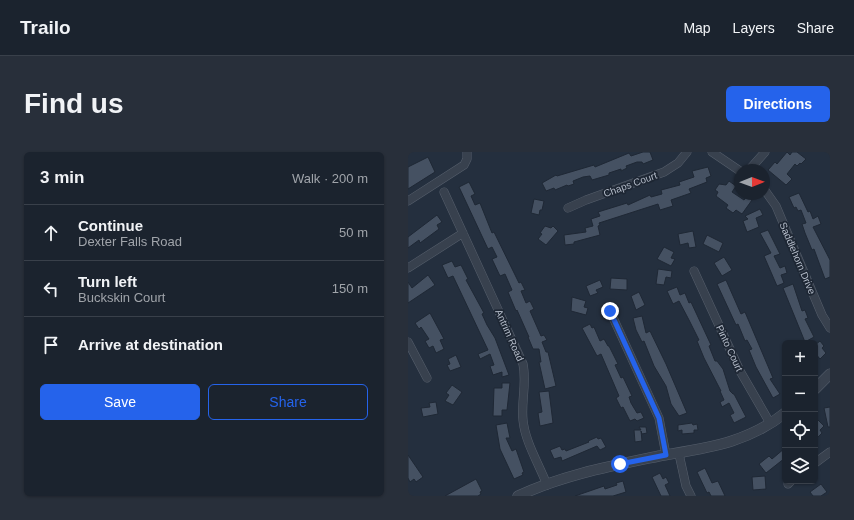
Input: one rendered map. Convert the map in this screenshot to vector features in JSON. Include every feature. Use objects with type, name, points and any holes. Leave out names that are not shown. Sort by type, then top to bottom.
[{"type":"street","points":[[408,201],[464,165],[467,159],[467,152]]},
{"type":"street","name":"Chaps Court","points":[[568,208],[669,170],[678,163],[687,152]]},
{"type":"street","points":[[712,152],[734,167]]},
{"type":"street","points":[[754,164],[765,152]]},
{"type":"street","name":"Antrim Road","points":[[444,192],[522,364],[525,383],[522,413],[525,431],[547,485]]},
{"type":"street","name":"Saddlehorn Drive","points":[[770,198],[776,206],[822,315],[830,328]]},
{"type":"street","points":[[408,268],[463,233]]},
{"type":"street","name":"Pinto Court","points":[[694,271],[740,371],[770,423]]},
{"type":"street","points":[[610,311],[659,418],[666,455]]},
{"type":"street","points":[[408,342],[427,378]]},
{"type":"street","points":[[818,386],[830,374]]},
{"type":"street","points":[[518,496],[594,470],[666,455],[679,454],[734,441],[782,419]]},
{"type":"street","points":[[818,461],[830,452]]},
{"type":"street","points":[[679,454],[686,486],[691,496]]},
{"type":"building","points":[[643,152],[650,152],[653,160],[643,164],[642,162],[637,162],[626,166],[627,168],[621,171],[621,169],[609,173],[609,175],[592,180],[590,176],[583,177],[573,181],[574,184],[555,190],[554,188],[546,191],[542,183],[556,175],[557,176],[594,165],[595,167],[629,153],[631,156]]},
{"type":"building","points":[[787,152],[790,155],[792,152],[797,152],[806,159],[797,166],[795,164],[787,174],[792,179],[786,185],[770,172],[770,168],[775,162],[777,164]]},
{"type":"building","points":[[428,157],[435,172],[408,189],[408,167]]},
{"type":"building","points":[[708,167],[711,176],[706,178],[707,182],[689,189],[691,193],[671,200],[673,206],[660,210],[658,204],[599,223],[600,225],[598,226],[600,235],[574,242],[574,244],[565,245],[564,235],[586,232],[585,228],[593,226],[591,219],[600,216],[598,212],[627,203],[628,205],[650,195],[651,197],[662,194],[661,190],[680,185],[679,182],[694,177],[692,171]]},
{"type":"building","points":[[729,181],[734,185],[732,192],[734,193],[734,200],[752,200],[742,214],[736,210],[733,213],[726,208],[728,205],[716,196],[718,192],[715,190],[719,184],[726,185]]},
{"type":"building","points":[[469,182],[475,194],[471,196],[475,205],[480,203],[492,233],[494,232],[519,283],[521,282],[525,290],[521,291],[526,303],[530,301],[534,309],[530,311],[541,336],[544,335],[547,340],[542,342],[546,352],[548,352],[556,386],[545,389],[539,362],[541,362],[539,349],[533,349],[508,292],[512,290],[505,274],[500,276],[492,259],[497,257],[492,247],[488,249],[459,187]]},
{"type":"building","points":[[799,193],[808,212],[810,211],[813,219],[818,216],[821,224],[813,227],[830,260],[830,277],[825,279],[814,249],[812,250],[805,233],[802,224],[806,223],[801,210],[798,211],[796,207],[794,208],[789,197]]},
{"type":"building","points":[[534,199],[544,201],[539,215],[531,213]]},
{"type":"building","points":[[760,209],[763,215],[756,218],[759,227],[747,232],[743,221],[748,219],[745,216]]},
{"type":"building","points":[[437,215],[442,222],[437,225],[439,229],[420,243],[419,240],[408,248],[408,237]]},
{"type":"building","points":[[545,226],[551,228],[553,226],[558,231],[546,245],[538,239]]},
{"type":"building","points":[[768,230],[780,254],[774,256],[780,268],[785,266],[787,273],[781,275],[784,283],[777,286],[764,256],[771,253],[760,233]]},
{"type":"building","points":[[693,231],[696,247],[689,248],[688,243],[680,245],[678,234]]},
{"type":"building","points":[[707,235],[723,243],[719,252],[703,244]]},
{"type":"building","points":[[664,247],[674,252],[671,258],[675,259],[671,266],[657,259]]},
{"type":"building","points":[[724,257],[732,270],[722,276],[714,263]]},
{"type":"building","points":[[452,261],[455,267],[461,265],[468,279],[466,280],[484,313],[482,314],[495,338],[509,375],[502,377],[502,372],[493,375],[490,366],[494,365],[490,354],[480,359],[478,354],[488,350],[453,276],[448,278],[442,265]]},
{"type":"building","points":[[658,269],[672,271],[671,278],[666,277],[664,285],[656,284]]},
{"type":"building","points":[[428,275],[435,285],[408,303],[408,282],[412,288]]},
{"type":"building","points":[[611,278],[627,279],[627,290],[610,289]]},
{"type":"building","points":[[600,280],[603,287],[596,290],[598,293],[590,296],[586,286]]},
{"type":"building","points":[[726,280],[741,314],[745,312],[773,378],[770,379],[780,394],[773,398],[756,367],[749,350],[752,349],[747,340],[745,341],[738,324],[736,325],[717,284]]},
{"type":"building","points":[[793,284],[802,311],[805,310],[808,318],[805,319],[814,337],[809,340],[804,340],[783,288]]},
{"type":"building","points":[[677,287],[680,295],[685,293],[689,303],[691,302],[711,345],[709,346],[715,361],[717,361],[723,369],[730,391],[734,394],[746,417],[734,423],[730,415],[734,413],[729,403],[722,407],[720,402],[724,400],[721,391],[704,358],[697,341],[699,340],[689,320],[679,301],[673,304],[667,291]]},
{"type":"building","points":[[639,292],[645,305],[636,310],[631,296]]},
{"type":"building","points":[[572,297],[586,301],[584,307],[588,308],[586,315],[571,311]]},
{"type":"building","points":[[430,313],[444,339],[440,340],[444,349],[436,353],[433,346],[429,348],[425,341],[429,339],[421,327],[419,329],[415,323]]},
{"type":"building","points":[[642,316],[646,333],[650,331],[687,413],[679,416],[671,404],[666,386],[654,366],[644,341],[642,342],[636,330],[633,318]]},
{"type":"building","points":[[590,324],[592,328],[594,327],[600,341],[604,339],[609,346],[618,364],[615,365],[621,378],[623,377],[632,396],[629,397],[631,403],[637,413],[641,412],[644,418],[637,421],[635,419],[630,421],[623,407],[621,408],[616,398],[619,396],[601,354],[597,356],[582,328]]},
{"type":"building","points":[[820,341],[824,346],[822,348],[826,353],[820,359],[818,357],[818,343]]},
{"type":"building","points":[[456,355],[461,367],[450,371],[447,365],[450,364],[448,359]]},
{"type":"building","points":[[502,383],[510,383],[507,410],[502,410],[502,416],[493,416],[494,388],[502,388]]},
{"type":"building","points":[[452,385],[462,392],[453,405],[445,401],[449,395],[446,393]]},
{"type":"building","points":[[549,391],[553,423],[540,426],[538,413],[542,412],[539,392]]},
{"type":"building","points":[[436,402],[438,414],[423,417],[421,408],[430,407],[429,403]]},
{"type":"building","points":[[830,407],[830,427],[828,427],[824,408]]},
{"type":"building","points":[[818,420],[824,426],[820,430],[822,433],[818,437]]},
{"type":"building","points":[[507,423],[510,438],[506,438],[512,451],[516,449],[524,472],[522,473],[523,475],[514,479],[500,449],[496,425]]},
{"type":"building","points":[[692,423],[693,425],[697,424],[698,430],[694,430],[694,433],[682,434],[682,430],[678,431],[678,425]]},
{"type":"building","points":[[639,427],[646,427],[647,433],[642,434],[641,431],[642,441],[635,442],[634,430],[641,430]]},
{"type":"building","points":[[597,437],[598,439],[601,438],[606,447],[600,450],[597,446],[562,461],[561,457],[554,459],[550,450],[560,446],[562,450],[565,449],[566,451],[589,442],[588,441]]},
{"type":"building","points":[[782,451],[782,460],[766,473],[759,464],[769,456],[772,459]]},
{"type":"building","points":[[408,455],[423,477],[416,482],[414,479],[410,482],[408,478]]},
{"type":"building","points":[[705,468],[712,483],[718,481],[725,496],[711,496],[709,492],[707,493],[697,472]]},
{"type":"building","points":[[660,473],[663,479],[666,477],[669,483],[665,485],[670,496],[661,496],[652,477]]},
{"type":"building","points":[[765,476],[766,489],[753,490],[752,477]]},
{"type":"building","points":[[476,479],[482,491],[478,496],[445,496]]},
{"type":"building","points":[[623,481],[626,492],[613,496],[575,496],[604,486],[605,489],[617,485],[616,483]]},
{"type":"building","points":[[821,484],[827,492],[821,496],[813,496],[810,492]]},
{"type":"route","points":[[610,311],[659,418],[662,427],[666,455],[620,464]]}]
